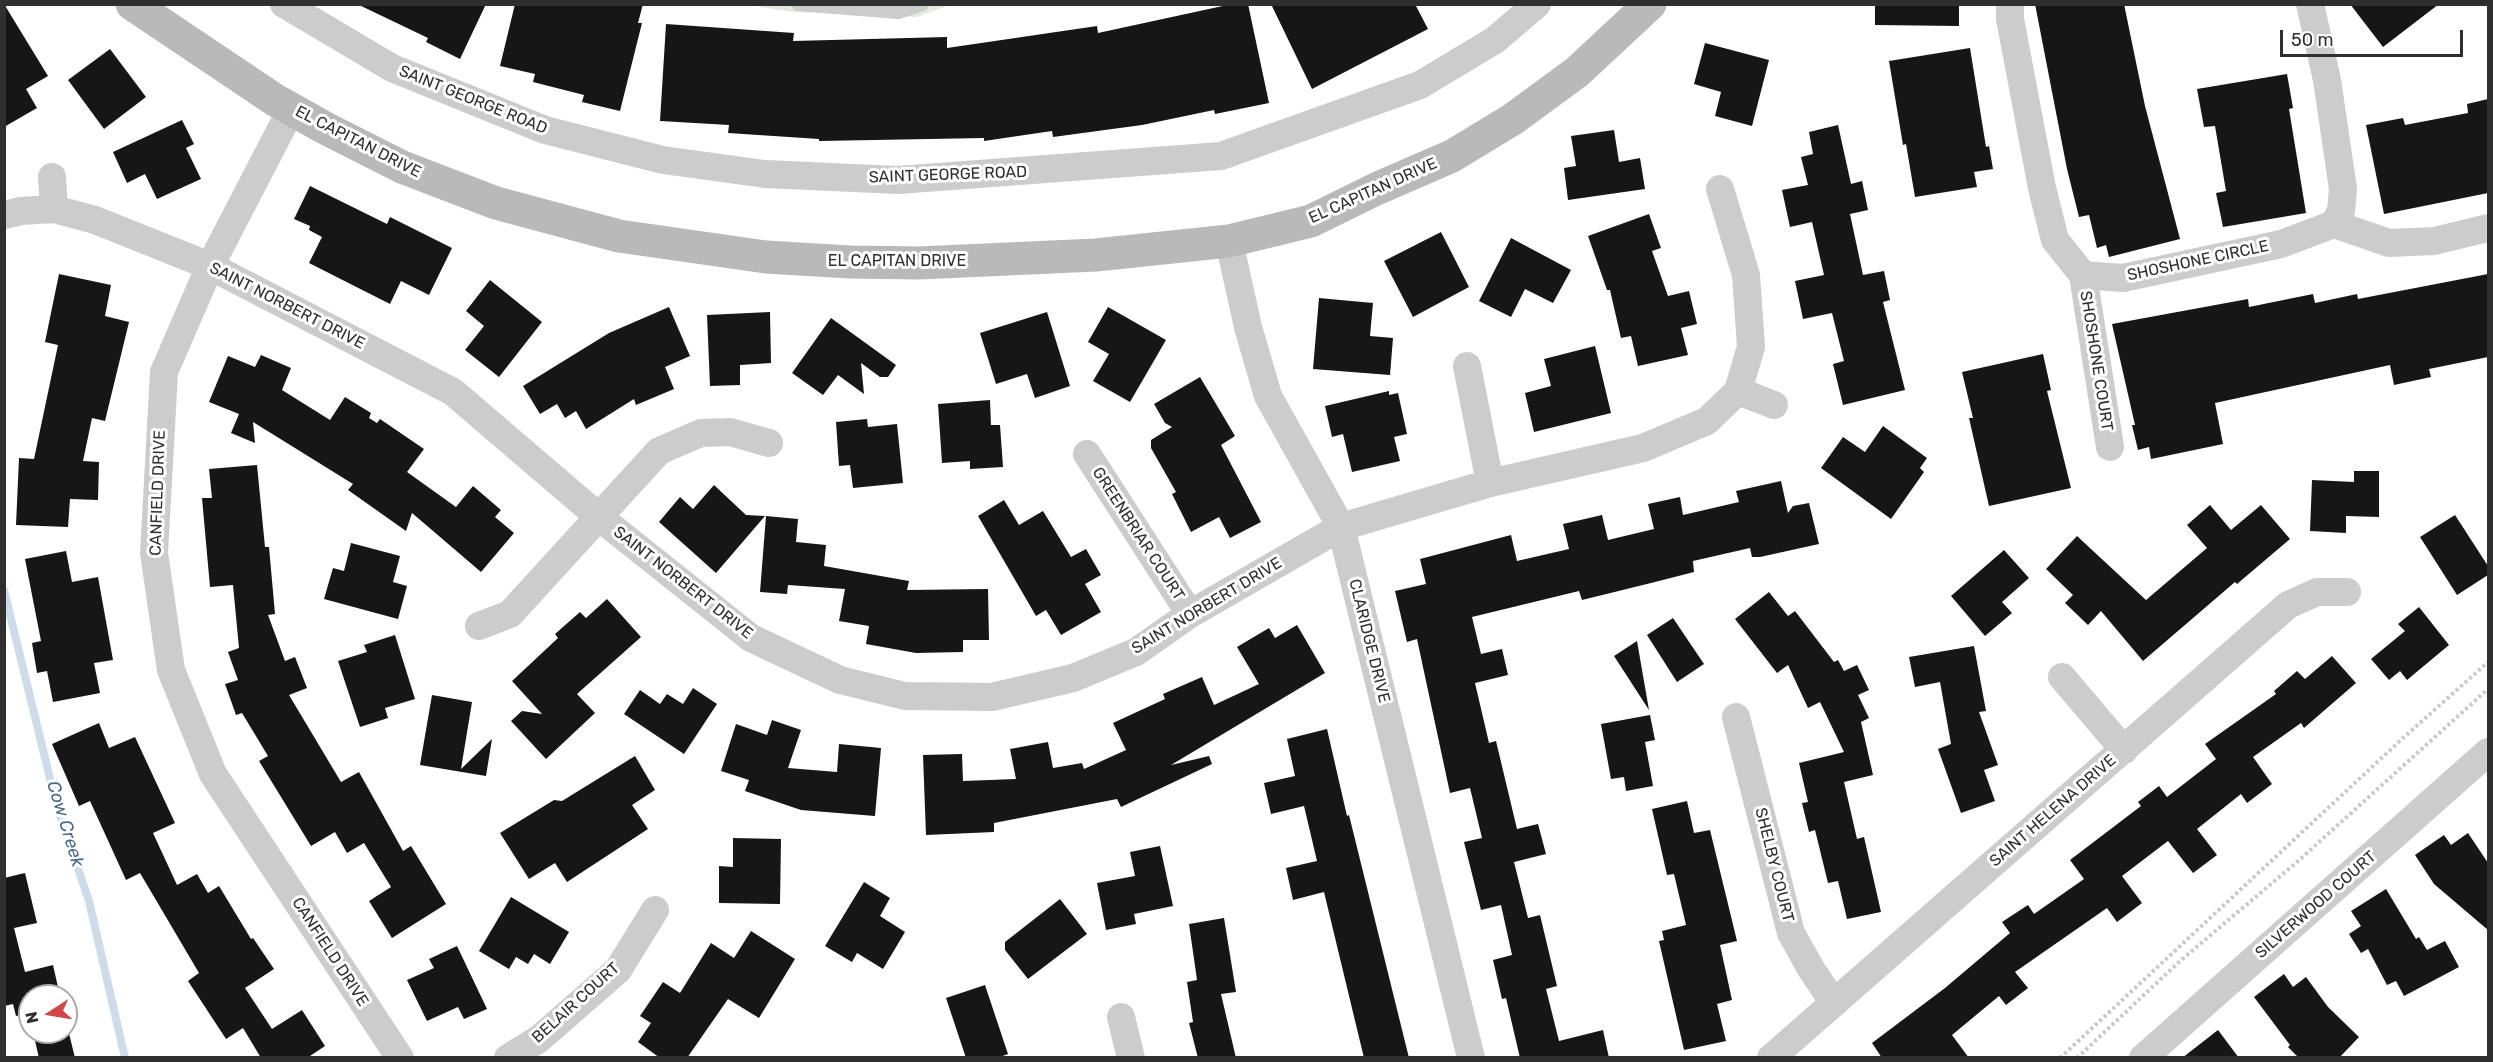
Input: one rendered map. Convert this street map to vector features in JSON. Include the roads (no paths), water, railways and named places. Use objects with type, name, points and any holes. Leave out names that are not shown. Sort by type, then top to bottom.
[{"type":"street","name":"EL CAPITAN DRIVE","points":[[132,4],[275,100],[325,128],[402,167],[496,203],[619,236],[766,257],[850,262],[1004,261],[1095,255],[1228,241],[1311,221],[1376,189],[1452,156],[1513,118],[1577,72],[1650,4]]},
{"type":"street","name":"SAINT GEORGE ROAD","points":[[284,4],[392,68],[545,130],[663,160],[765,174],[898,180],[1221,156],[1420,85],[1495,40],[1537,4]]},
{"type":"street","points":[[2010,4],[2012,30],[2042,188],[2055,240],[2083,275]]},
{"type":"street","points":[[2310,4],[2326,80],[2343,189],[2341,211],[2334,224],[2389,243],[2434,240],[2488,228]]},
{"type":"street","name":"CANFIELD DRIVE","points":[[292,108],[210,266],[164,372],[154,553],[171,670],[213,774],[400,1058]]},
{"type":"street","points":[[52,177],[54,209]]},
{"type":"street","name":"SAINT NORBERT DRIVE","points":[[4,215],[21,211],[54,209],[94,220],[210,266],[453,392],[599,517],[751,638],[840,680],[905,696],[992,697],[1073,678],[1136,652],[1190,614],[1341,527],[1490,483],[1643,448],[1707,422],[1738,391],[1751,347],[1746,275],[1720,189]]},
{"type":"street","name":"SHOSHONE CIRCLE","points":[[2083,275],[2122,278],[2281,244],[2334,224]]},
{"type":"street","name":"CLARIDGE DRIVE","points":[[1228,241],[1248,327],[1268,396],[1341,527],[1471,1058]]},
{"type":"street","name":"SHOSHONE COURT","points":[[2083,275],[2110,447]]},
{"type":"street","points":[[1467,366],[1490,483]]},
{"type":"street","points":[[1738,391],[1774,405]]},
{"type":"street","points":[[479,626],[510,614],[659,451],[701,434],[730,432],[769,443]]},
{"type":"street","name":"GREENBRIAR COURT","points":[[1087,454],[1190,614]]},
{"type":"street","name":"SAINT HELENA DRIVE","points":[[1771,1058],[2288,605],[2317,592],[2347,592]]},
{"type":"street","points":[[2062,677],[2124,750]]},
{"type":"street","name":"SHELBY COURT","points":[[1736,717],[1791,933],[1811,969],[1834,1003]]},
{"type":"street","name":"SILVERWOOD COURT","points":[[2143,1058],[2488,752]]},
{"type":"street","name":"BELAIR COURT","points":[[508,1058],[539,1039],[618,970],[655,910]]},
{"type":"street","points":[[1121,1017],[1131,1058]]},
{"type":"lane","points":[[798,4],[898,12],[922,4]]},
{"type":"waterway","name":"Cow Creek","points":[[4,590],[57,807],[89,901],[125,1058]]}]
